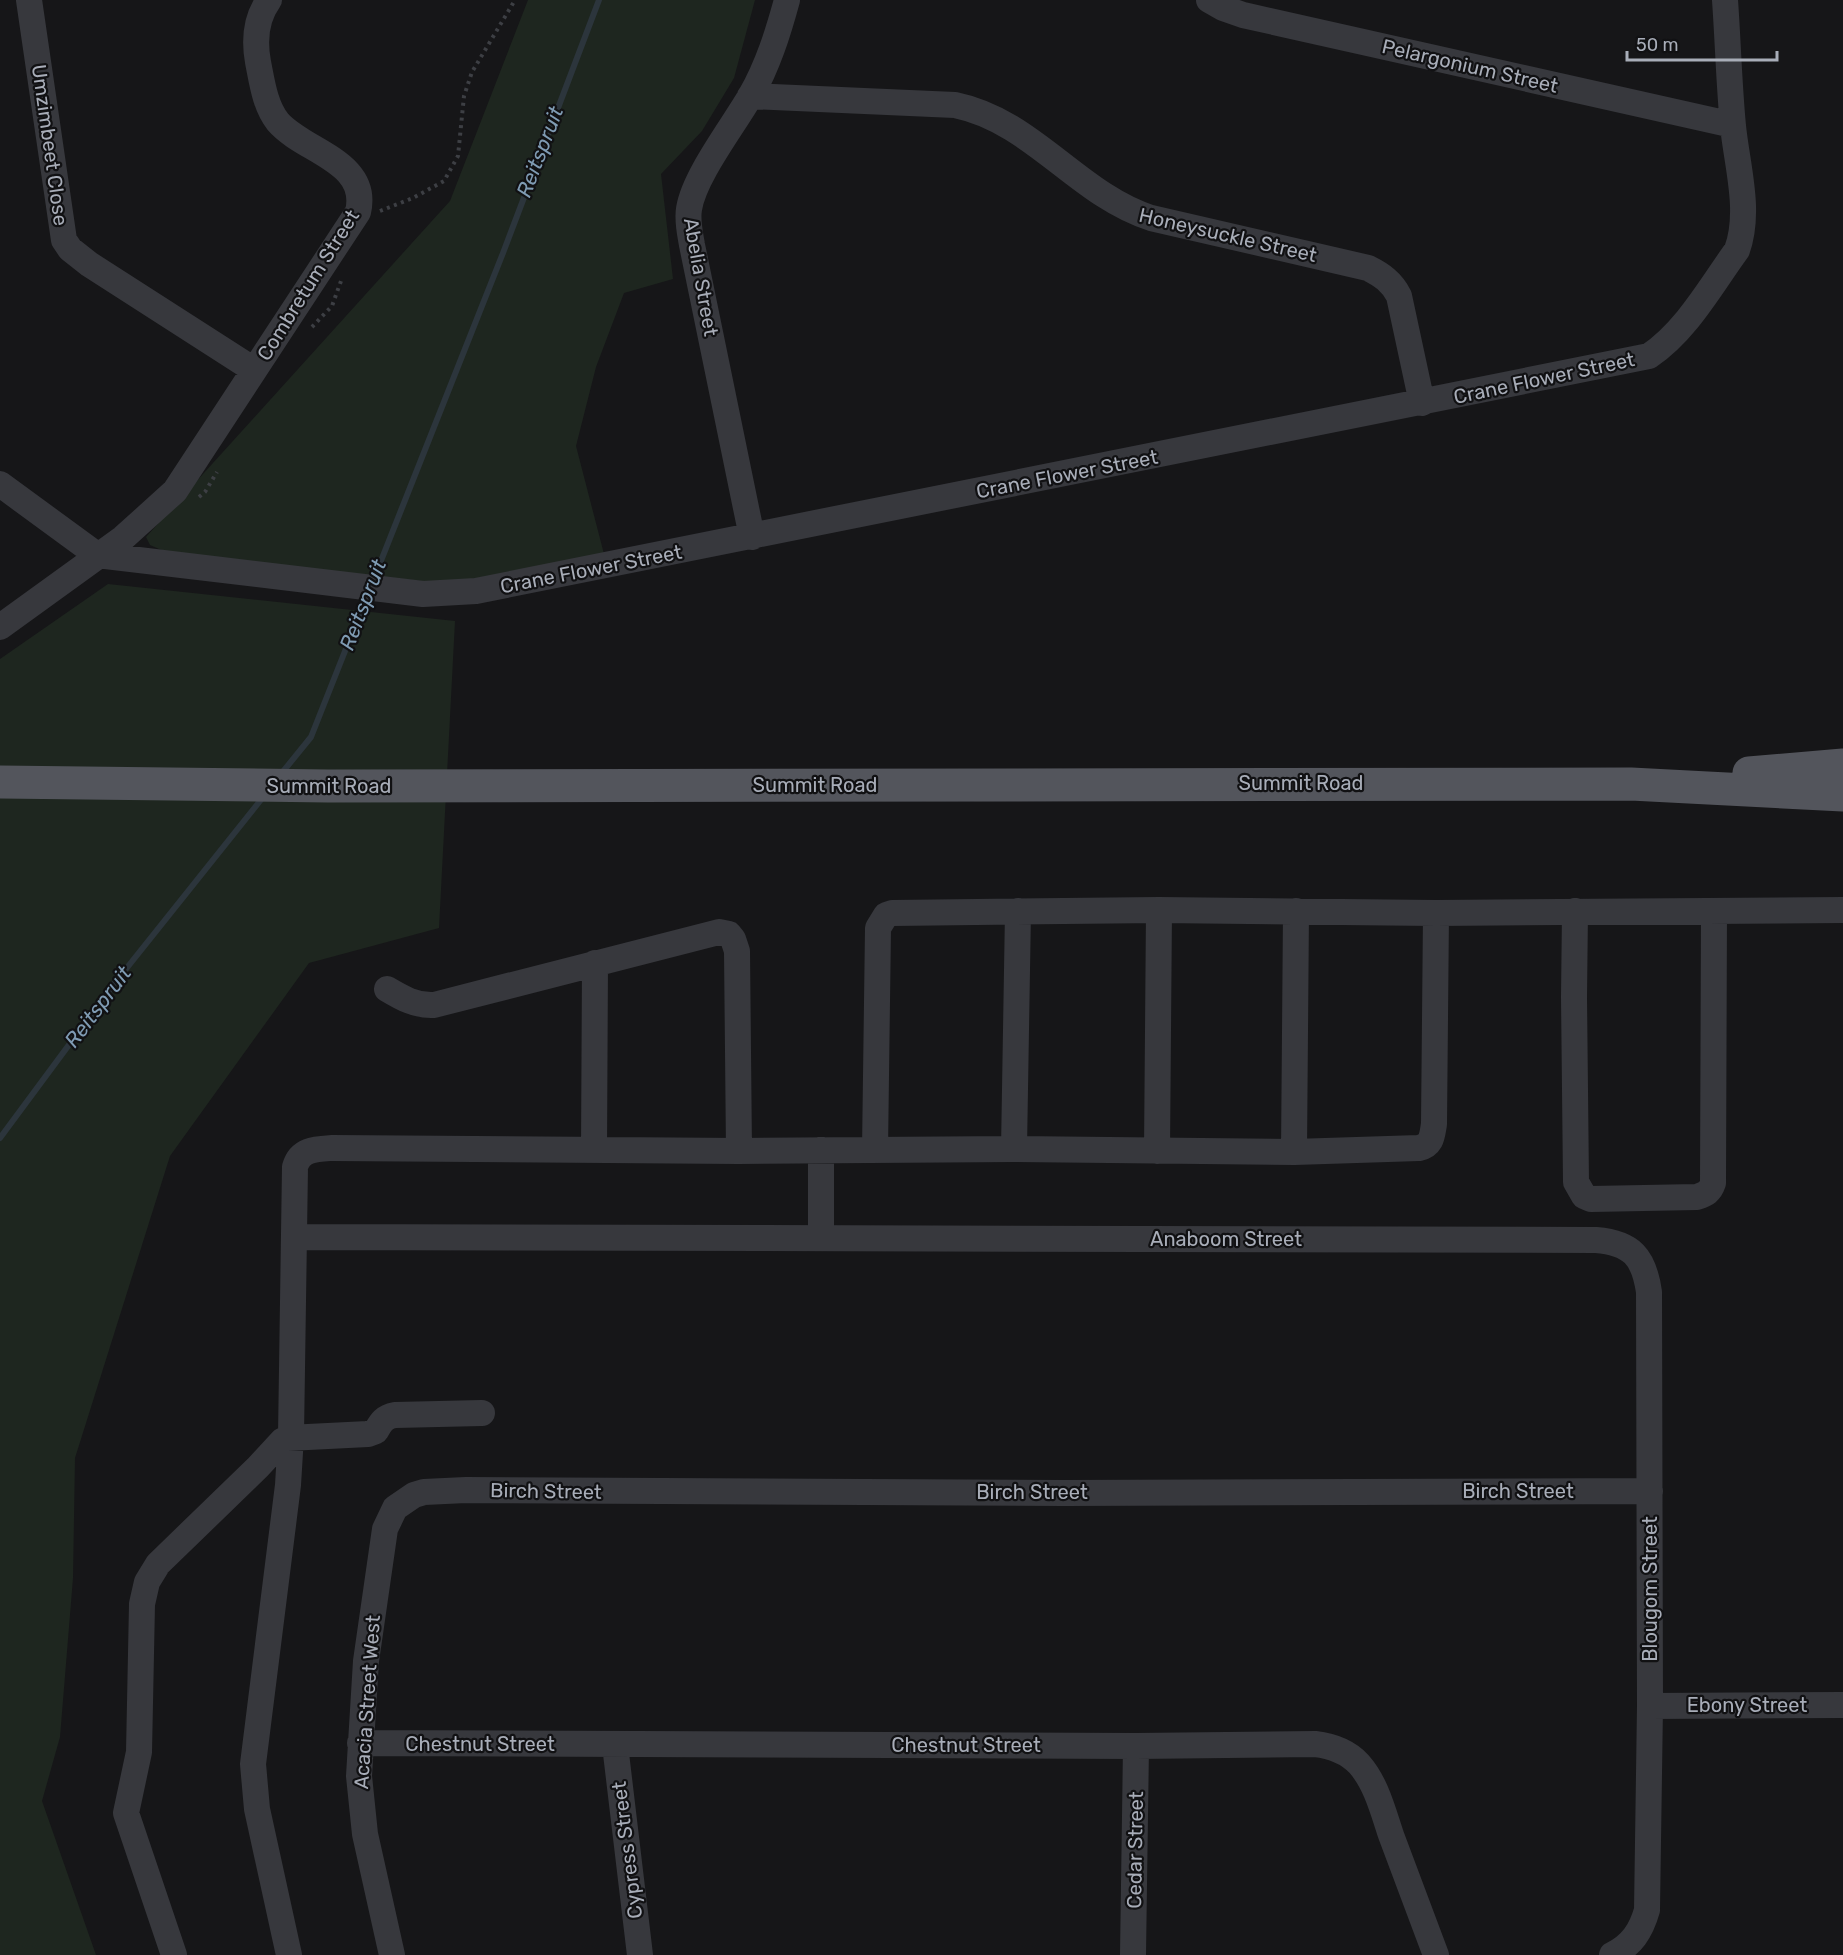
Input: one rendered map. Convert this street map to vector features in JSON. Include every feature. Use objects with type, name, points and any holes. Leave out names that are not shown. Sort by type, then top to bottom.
[{"type":"main road","name":"Summit Road","points":[[1631,784],[1843,765]]},
{"type":"main road","name":"Summit Road","points":[[0,782],[236,786],[1631,784],[1843,795]]},
{"type":"street","name":"Umzimbeet Close","points":[[29,0],[58,208],[66,244],[75,255],[254,370]]},
{"type":"street","name":"Combretum Street","points":[[0,627],[146,519],[175,491],[358,212],[360,202],[350,173],[282,125],[269,107],[256,46],[257,29],[269,0]]},
{"type":"street","name":"Abelia Street","points":[[752,537],[688,224],[690,205],[699,180],[750,96],[771,55],[787,0]]},
{"type":"street","name":"Pelargonium Street","points":[[1209,0],[1223,8],[1244,15],[1733,125]]},
{"type":"street","name":"Crane Flower Street","points":[[97,555],[423,594],[476,591],[1649,356],[1665,345],[1679,330],[1737,250],[1742,237],[1742,195],[1733,125],[1725,0]]},
{"type":"street","name":"Honeysuckle Street","points":[[750,96],[955,105],[976,109],[1016,130],[1104,196],[1130,212],[1368,268],[1393,285],[1399,296],[1422,403]]},
{"type":"street","points":[[0,484],[97,555]]},
{"type":"street","points":[[1156,1151],[1159,909]]},
{"type":"street","points":[[875,1150],[879,923],[886,915],[901,911],[1159,909],[1714,912],[1843,910]]},
{"type":"street","points":[[1014,1149],[1018,911]]},
{"type":"street","points":[[1294,1152],[1296,911]]},
{"type":"street","points":[[1575,911],[1576,1182],[1584,1196],[1591,1199],[1623,1200],[1697,1197],[1705,1194],[1713,1183],[1714,912]]},
{"type":"street","points":[[289,1955],[257,1809],[253,1764],[288,1485],[291,1436],[295,1167],[298,1158],[310,1150],[1014,1149],[1294,1152],[1425,1147],[1430,1142],[1434,1124],[1436,912]]},
{"type":"street","points":[[387,989],[412,1002],[434,1005],[719,932],[729,934],[737,951],[739,1150]]},
{"type":"street","points":[[594,1150],[595,963]]},
{"type":"street","points":[[821,1150],[821,1237]]},
{"type":"street","name":"Anaboom Street","points":[[295,1237],[1596,1240]]},
{"type":"street","name":"Blougom Street","points":[[1596,1240],[1619,1243],[1628,1249],[1645,1270],[1647,1280],[1650,1491],[1647,1910],[1643,1924],[1635,1938],[1612,1955]]},
{"type":"street","points":[[174,1955],[126,1813],[139,1752],[143,1592],[147,1582],[158,1564],[282,1441],[291,1436],[368,1434],[376,1431],[386,1418],[395,1415],[482,1413]]},
{"type":"street","name":"Birch Street","points":[[414,1495],[424,1492],[466,1490],[1052,1493],[1650,1491]]},
{"type":"street","name":"Acacia Street West","points":[[392,1955],[362,1809],[359,1776],[360,1743],[369,1629],[385,1529],[395,1508],[414,1495]]},
{"type":"street","name":"Ebony Street","points":[[1650,1706],[1843,1705]]},
{"type":"street","name":"Chestnut Street","points":[[360,1743],[1136,1746],[1315,1744],[1328,1746],[1349,1755],[1359,1763],[1371,1783],[1436,1955]]},
{"type":"street","name":"Cypress Street","points":[[615,1745],[640,1955]]},
{"type":"street","name":"Cedar Street","points":[[1133,1955],[1136,1746]]},
{"type":"path","points":[[376,213],[413,198],[444,181],[458,156],[464,96],[472,72],[515,0]]},
{"type":"path","points":[[308,331],[332,306],[344,273]]},
{"type":"path","points":[[198,499],[205,492],[223,462]]},
{"type":"shaded area","points":[[528,0],[755,0],[734,78],[702,131],[661,174],[673,279],[624,293],[596,367],[576,446],[604,554],[481,579],[438,583],[166,552],[150,545],[146,537],[450,201]]},
{"type":"shaded area","name":"Reitspruit","points":[[108,584],[455,621],[439,928],[309,963],[170,1156],[75,1458],[73,1578],[60,1737],[42,1801],[96,1955],[0,1955],[0,659]]},
{"type":"waterway","name":"Reitspruit","points":[[373,581],[503,253],[599,0]]},
{"type":"waterway","name":"Reitspruit","points":[[281,774],[311,737],[368,593]]},
{"type":"waterway","name":"Reitspruit","points":[[0,1138],[114,984],[264,796]]}]
